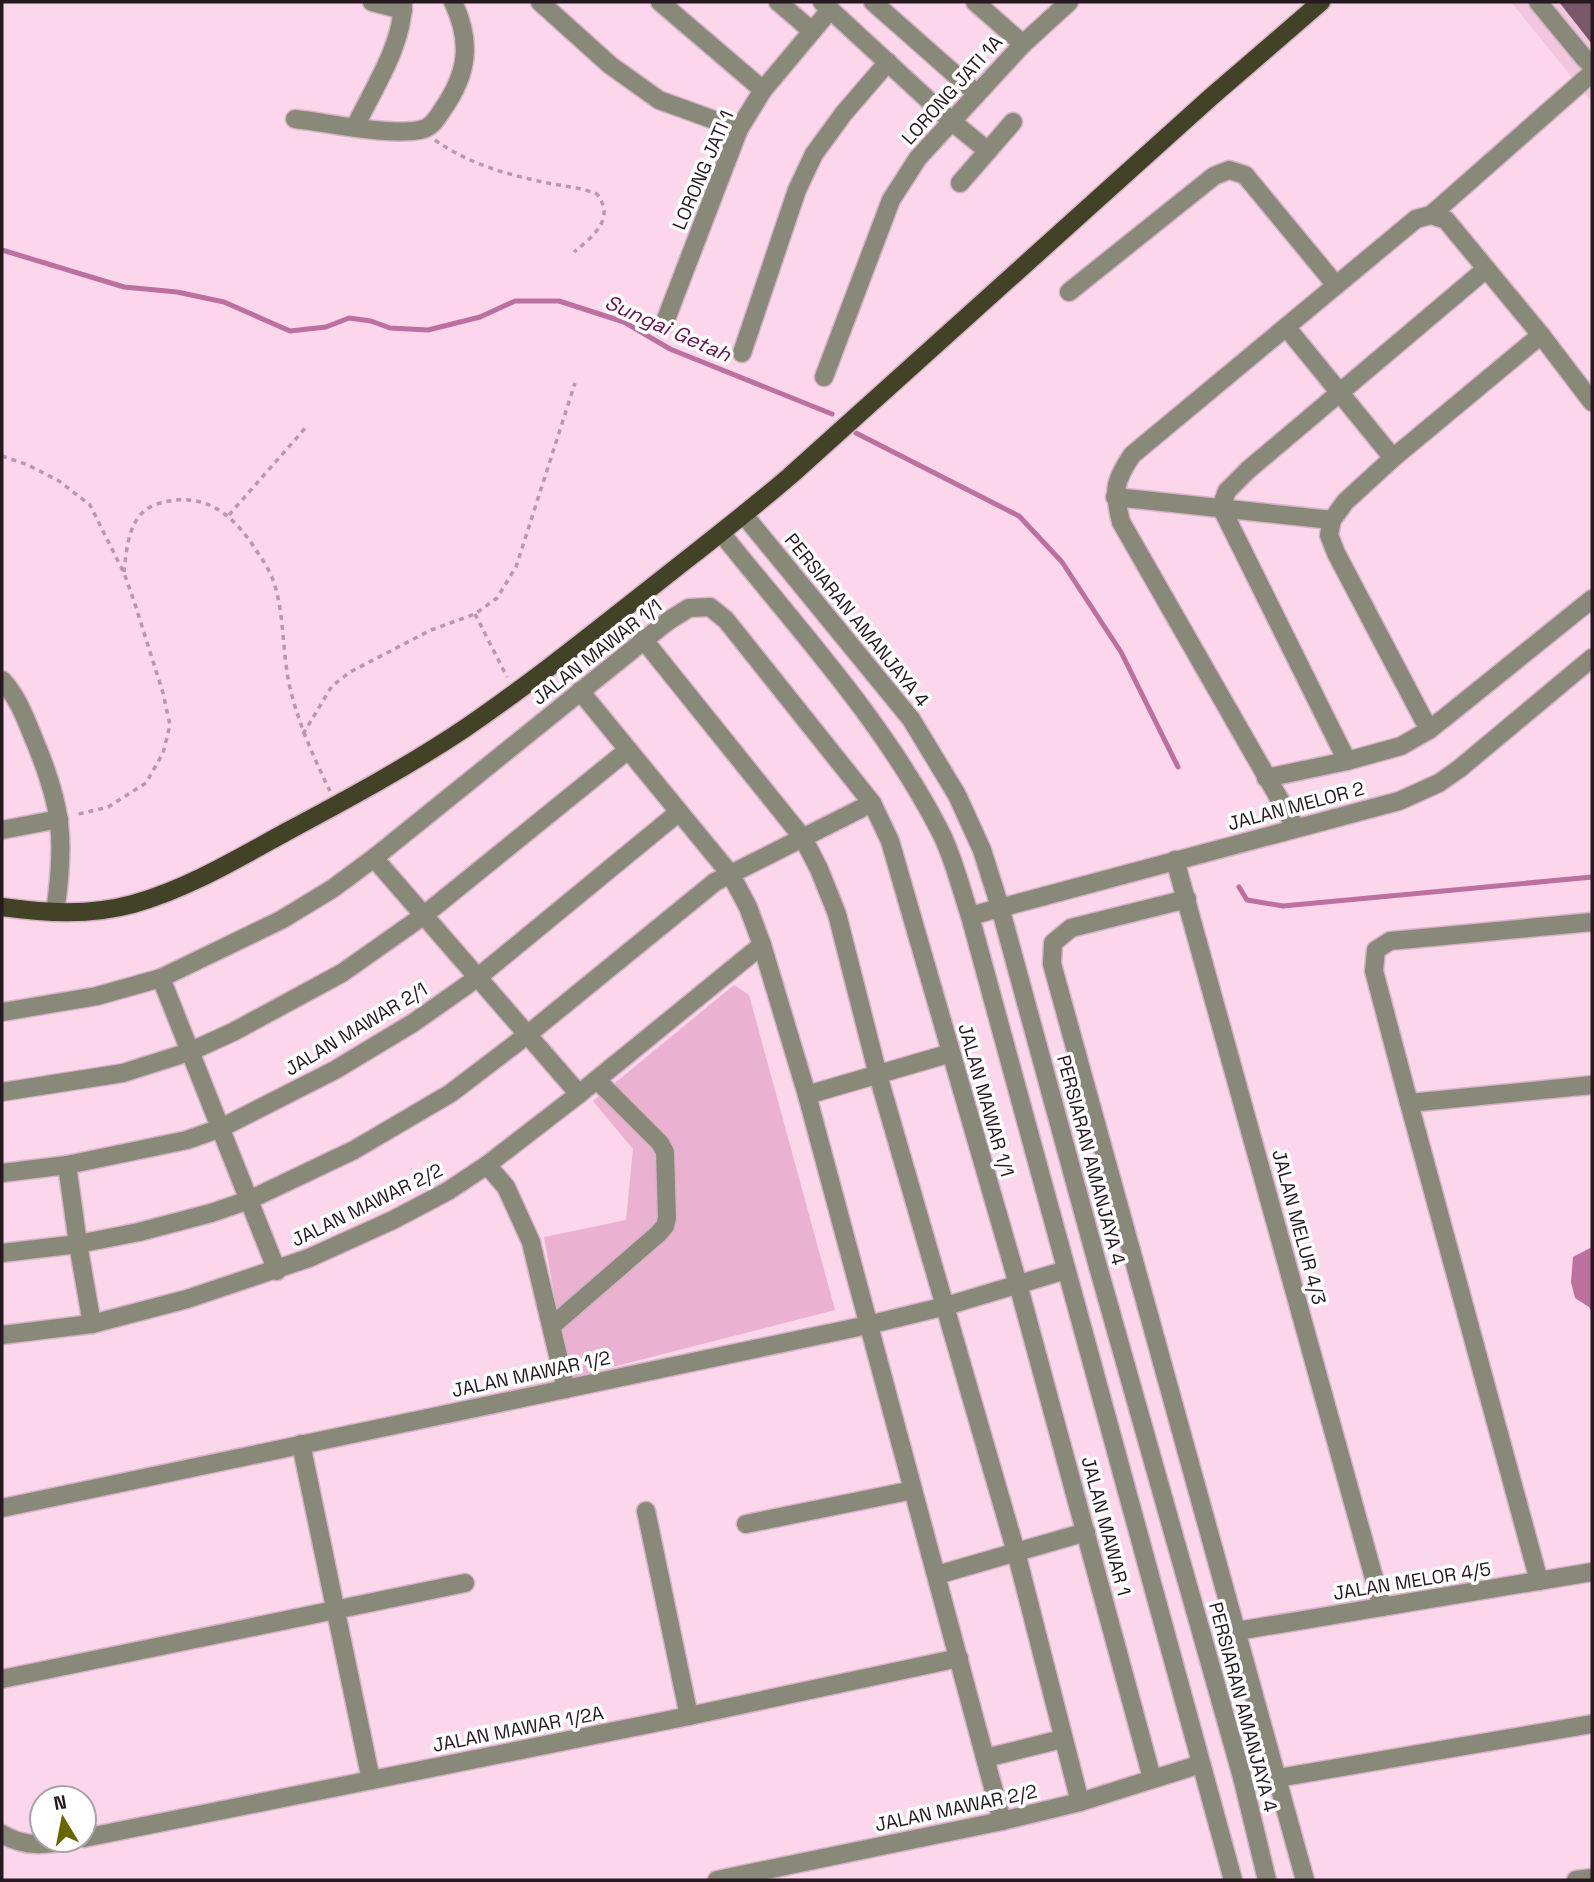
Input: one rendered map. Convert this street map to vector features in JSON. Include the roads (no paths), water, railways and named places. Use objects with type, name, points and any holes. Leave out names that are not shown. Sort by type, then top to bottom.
[{"type":"main road","points":[[2,907],[92,912],[158,896],[197,879],[415,760],[515,692],[722,534],[833,439],[1211,97],[1321,2]]},
{"type":"street","points":[[355,127],[398,33],[403,6],[372,2]]},
{"type":"street","points":[[295,119],[401,131],[422,130],[433,124],[456,91],[464,68],[466,42],[461,19],[453,2]]},
{"type":"street","points":[[540,2],[610,65],[642,89],[671,105],[739,129]]},
{"type":"street","points":[[660,2],[763,90]]},
{"type":"street","points":[[778,2],[812,31]]},
{"type":"street","points":[[873,2],[976,93]]},
{"type":"street","points":[[975,2],[1023,44]]},
{"type":"street","name":"LORONG JATI 1A","points":[[824,377],[891,200],[918,158],[950,120],[1023,44],[1069,2]]},
{"type":"street","points":[[1546,5],[1592,65]]},
{"type":"street","points":[[826,6],[950,120],[988,151]]},
{"type":"street","name":"LORONG JATI 1","points":[[663,327],[739,129],[763,90],[812,31],[826,6]]},
{"type":"street","points":[[742,353],[797,190],[814,155],[844,113],[888,62]]},
{"type":"street","points":[[1296,828],[1129,540],[1115,497],[1118,475],[1132,454],[1416,219],[1431,215],[1592,73]]},
{"type":"street","points":[[960,183],[1013,122]]},
{"type":"street","points":[[1069,292],[1214,176],[1229,170],[1245,175],[1335,284]]},
{"type":"street","points":[[1431,215],[1446,220],[1541,335],[1592,402]]},
{"type":"street","points":[[1347,761],[1221,507],[1227,491],[1248,470],[1486,269]]},
{"type":"street","points":[[1287,327],[1393,458]]},
{"type":"street","points":[[1429,730],[1336,553],[1329,535],[1332,520],[1345,502],[1393,458],[1541,335]]},
{"type":"street","points":[[1115,497],[1332,520]]},
{"type":"street","name":"PERSIARAN AMANJAYA 4","points":[[744,515],[911,719],[957,795],[982,850],[1242,1777],[1267,1880]]},
{"type":"street","points":[[722,534],[884,737],[909,775],[943,838],[970,916],[1233,1880]]},
{"type":"street","points":[[1266,778],[1347,761],[1401,746],[1429,730],[1592,599]]},
{"type":"street","name":"JALAN MAWAR 1/1","points":[[2,1012],[97,996],[161,978],[281,920],[332,889],[374,858],[643,639],[689,608],[710,607],[726,620],[872,803],[893,852],[1018,1284]]},
{"type":"street","points":[[643,639],[803,838],[837,914],[878,1075],[1016,1552],[1080,1802]]},
{"type":"street","name":"JALAN MELOR 2","points":[[970,916],[1399,801],[1439,783],[1459,769],[1592,658]]},
{"type":"street","points":[[2,680],[24,714],[41,755],[59,819],[62,859],[55,912]]},
{"type":"street","points":[[580,691],[731,875],[748,906],[807,1095],[1002,1821]]},
{"type":"street","points":[[2,1092],[123,1073],[189,1052],[233,1032],[342,973],[423,916],[628,750]]},
{"type":"street","points":[[2,1253],[78,1244],[139,1232],[249,1200],[354,1150],[441,1099],[527,1035],[715,882],[872,803]]},
{"type":"street","name":"JALAN MAWAR 2/1","points":[[2,1173],[67,1165],[187,1140],[221,1128],[335,1070],[413,1023],[477,978],[679,812]]},
{"type":"street","points":[[2,830],[59,819]]},
{"type":"street","points":[[374,858],[579,1094]]},
{"type":"street","name":"JALAN MELUR 4/3","points":[[1175,860],[1382,1606]]},
{"type":"street","points":[[1186,899],[1070,928],[1053,943],[1052,964],[1305,1880]]},
{"type":"street","points":[[1539,1581],[1374,971],[1376,950],[1390,941],[1592,922]]},
{"type":"street","name":"JALAN MAWAR 2/2","points":[[2,1335],[92,1324],[187,1299],[309,1258],[393,1220],[448,1191],[488,1165],[762,945]]},
{"type":"street","points":[[161,978],[277,1270]]},
{"type":"street","points":[[807,1095],[951,1053]]},
{"type":"street","points":[[552,1325],[657,1234],[665,1226],[667,1218],[665,1152],[660,1143],[597,1080]]},
{"type":"street","points":[[1409,1103],[1592,1085]]},
{"type":"street","points":[[67,1165],[92,1324]]},
{"type":"street","points":[[488,1165],[506,1187],[531,1242],[565,1389]]},
{"type":"street","name":"JALAN MAWAR 1/2","points":[[2,1508],[868,1325],[946,1306],[1066,1270]]},
{"type":"street","name":"JALAN MAWAR 1","points":[[1018,1284],[1153,1778]]},
{"type":"street","points":[[301,1444],[371,1780]]},
{"type":"street","points":[[746,1524],[913,1490]]},
{"type":"street","points":[[646,1511],[689,1716]]},
{"type":"street","points":[[937,1575],[1086,1532]]},
{"type":"street","name":"JALAN MELOR 4/5","points":[[1237,1631],[1592,1572]]},
{"type":"street","points":[[2,1679],[465,1583]]},
{"type":"street","name":"JALAN MAWAR 1/2A","points":[[98,1835],[689,1716],[959,1658]]},
{"type":"street","points":[[1278,1778],[1592,1724]]},
{"type":"street","points":[[986,1758],[1062,1739]]},
{"type":"street","name":"JALAN MAWAR 2/2","points":[[717,1880],[1002,1821],[1080,1802],[1201,1764]]},
{"type":"street","points":[[2,1834],[18,1843],[28,1844]]},
{"type":"street","points":[[1576,1880],[1592,1878]]},
{"type":"waterway","name":"Sungai Getah","points":[[2,250],[124,287],[177,292],[224,302],[290,331],[326,327],[349,318],[371,321],[390,328],[428,330],[480,317],[515,301],[559,301],[624,322],[670,349],[832,414]]},
{"type":"waterway","points":[[856,433],[1019,516],[1062,562],[1121,652],[1178,767]]},
{"type":"waterway","points":[[1239,887],[1247,900],[1283,906],[1592,877]]}]
